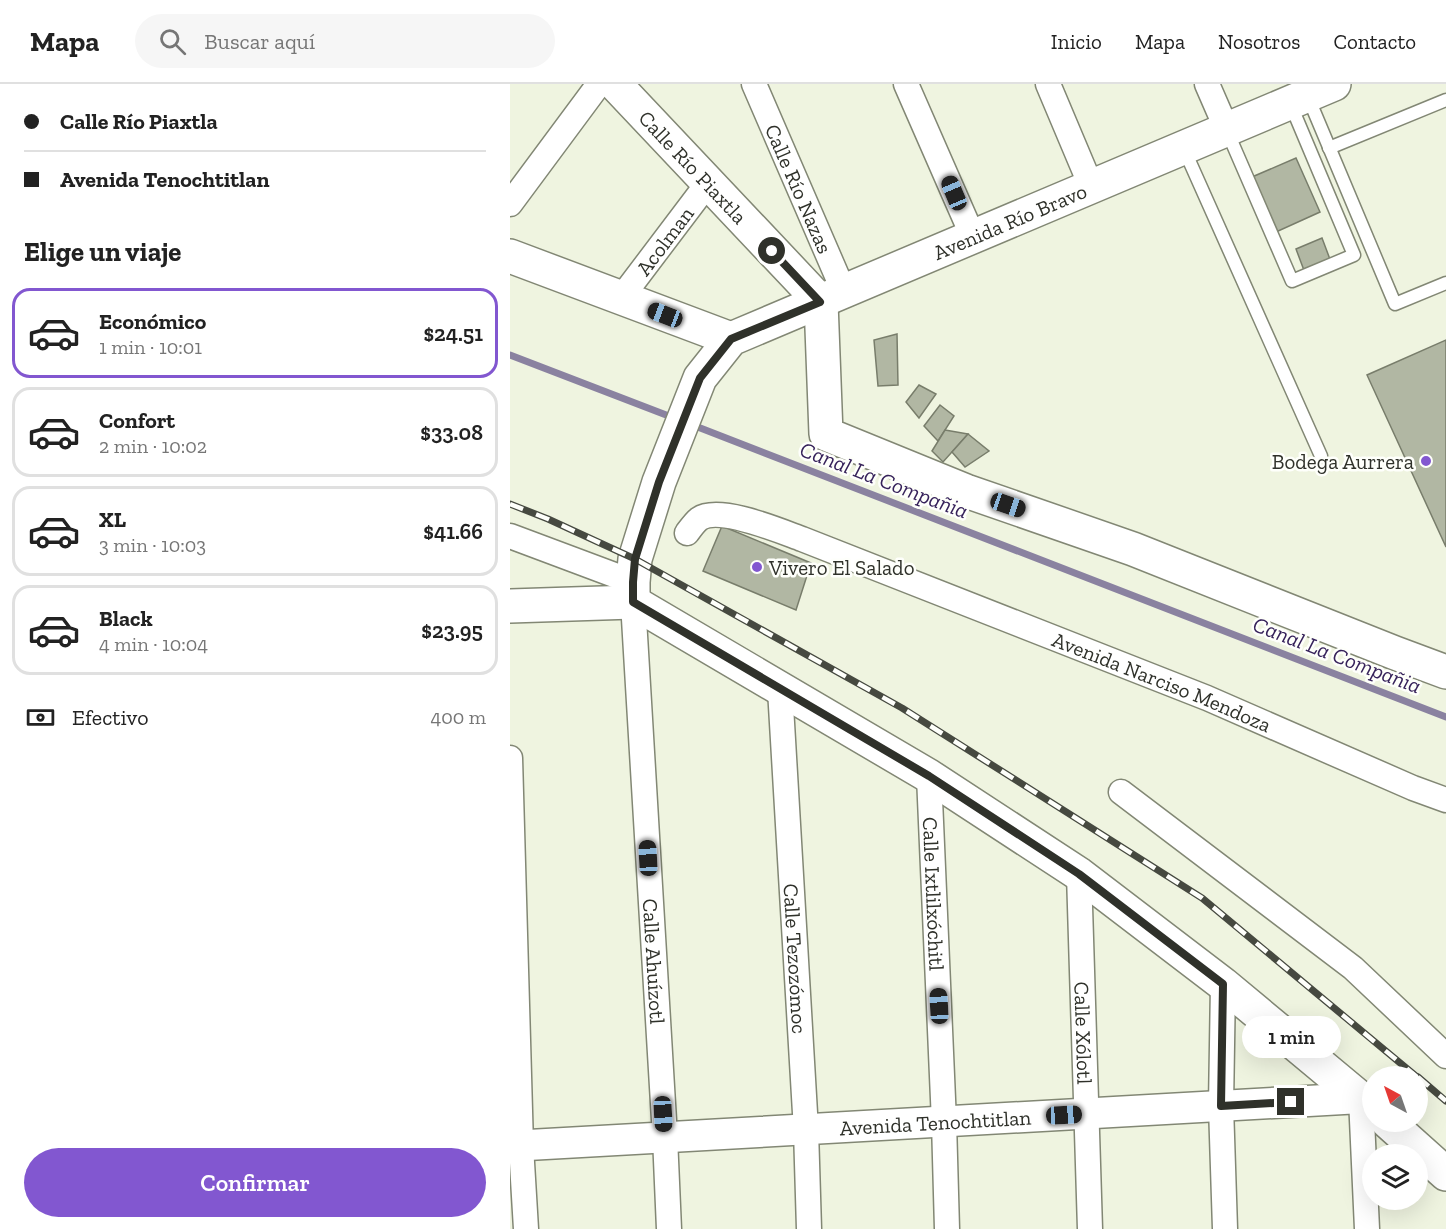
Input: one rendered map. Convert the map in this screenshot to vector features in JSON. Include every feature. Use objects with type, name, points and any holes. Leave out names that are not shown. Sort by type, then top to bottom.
[{"type":"main road","name":"Calle Río Piaxtla","points":[[615,84],[708,183],[832,297]]},
{"type":"main road","name":"Avenida Río Bravo","points":[[659,482],[700,378],[731,339],[1310,94]]},
{"type":"main road","points":[[510,256],[731,339]]},
{"type":"main road","points":[[832,297],[826,434],[966,491],[1133,549],[1446,672]]},
{"type":"main road","name":"Calle Ahuízotl","points":[[633,592],[635,559],[659,482]]},
{"type":"main road","points":[[510,606],[633,592],[780,689],[929,776],[1079,874],[1223,984],[1362,1099]]},
{"type":"main road","points":[[1399,1132],[1446,1174]]},
{"type":"street","points":[[510,204],[599,84]]},
{"type":"street","name":"Calle Río Nazas","points":[[754,84],[832,297]]},
{"type":"street","points":[[906,84],[973,237]]},
{"type":"street","points":[[1048,84],[1091,186]]},
{"type":"street","points":[[1207,84],[1227,130]]},
{"type":"street","name":"Acolman","points":[[621,298],[708,183]]},
{"type":"street","name":"Avenida Narciso Mendoza","points":[[687,533],[700,518],[712,515],[743,518],[877,568],[1207,698],[1413,788],[1446,800]]},
{"type":"street","points":[[510,536],[633,592]]},
{"type":"street","name":"Calle Ahuízotl","points":[[633,592],[669,1229]]},
{"type":"street","name":"Calle Tezozómoc","points":[[780,689],[806,1130],[809,1229]]},
{"type":"street","points":[[510,758],[516,1146],[526,1229]]},
{"type":"street","name":"Calle Ixtlilxóchitl","points":[[929,776],[947,1229]]},
{"type":"street","points":[[1121,792],[1353,968],[1446,1056]]},
{"type":"street","name":"Calle Xólotl","points":[[1079,874],[1090,1229]]},
{"type":"street","points":[[1223,984],[1221,1106],[1225,1229]]},
{"type":"street","name":"Avenida Tenochtitlan","points":[[516,1146],[1221,1106],[1362,1103]]},
{"type":"street","points":[[1367,1132],[1367,1229]]},
{"type":"lane","points":[[1227,130],[1292,281],[1354,255],[1310,94]]},
{"type":"lane","points":[[1310,94],[1329,148],[1395,304],[1446,284]]},
{"type":"lane","points":[[1329,148],[1446,100]]},
{"type":"lane","points":[[1183,148],[1321,456]]},
{"type":"building","points":[[1296,158],[1320,212],[1276,232],[1252,177]]},
{"type":"building","points":[[1322,238],[1331,262],[1305,273],[1296,249]]},
{"type":"building","points":[[897,334],[898,385],[878,386],[874,340]]},
{"type":"building","name":"Bodega Aurrera","points":[[1446,340],[1446,547],[1367,375]]},
{"type":"building","points":[[919,385],[936,394],[919,418],[906,402]]},
{"type":"building","points":[[940,405],[954,416],[938,441],[924,426]]},
{"type":"building","points":[[945,430],[968,434],[943,462],[932,451]]},
{"type":"building","points":[[968,434],[989,451],[965,467],[952,452]]},
{"type":"building","name":"Vivero El Salado","points":[[722,526],[811,563],[796,610],[703,571]]},
{"type":"waterway","name":"Canal La Compañia","points":[[510,355],[674,418]]},
{"type":"waterway","name":"Canal La Compañia","points":[[690,424],[1446,717]]},
{"type":"railway","points":[[510,504],[635,559],[902,708],[1202,898],[1404,1066]]},
{"type":"railway","points":[[1428,1086],[1446,1101]]},
{"type":"place","name":"Bodega Aurrera","points":[[1426,461]]},
{"type":"place","name":"Vivero El Salado","points":[[757,567]]},
{"type":"route","points":[[772,251],[820,302],[731,339],[700,378],[659,482],[635,559],[633,602],[929,776],[1079,874],[1133,915],[1223,984],[1221,1106],[1291,1102]]}]
